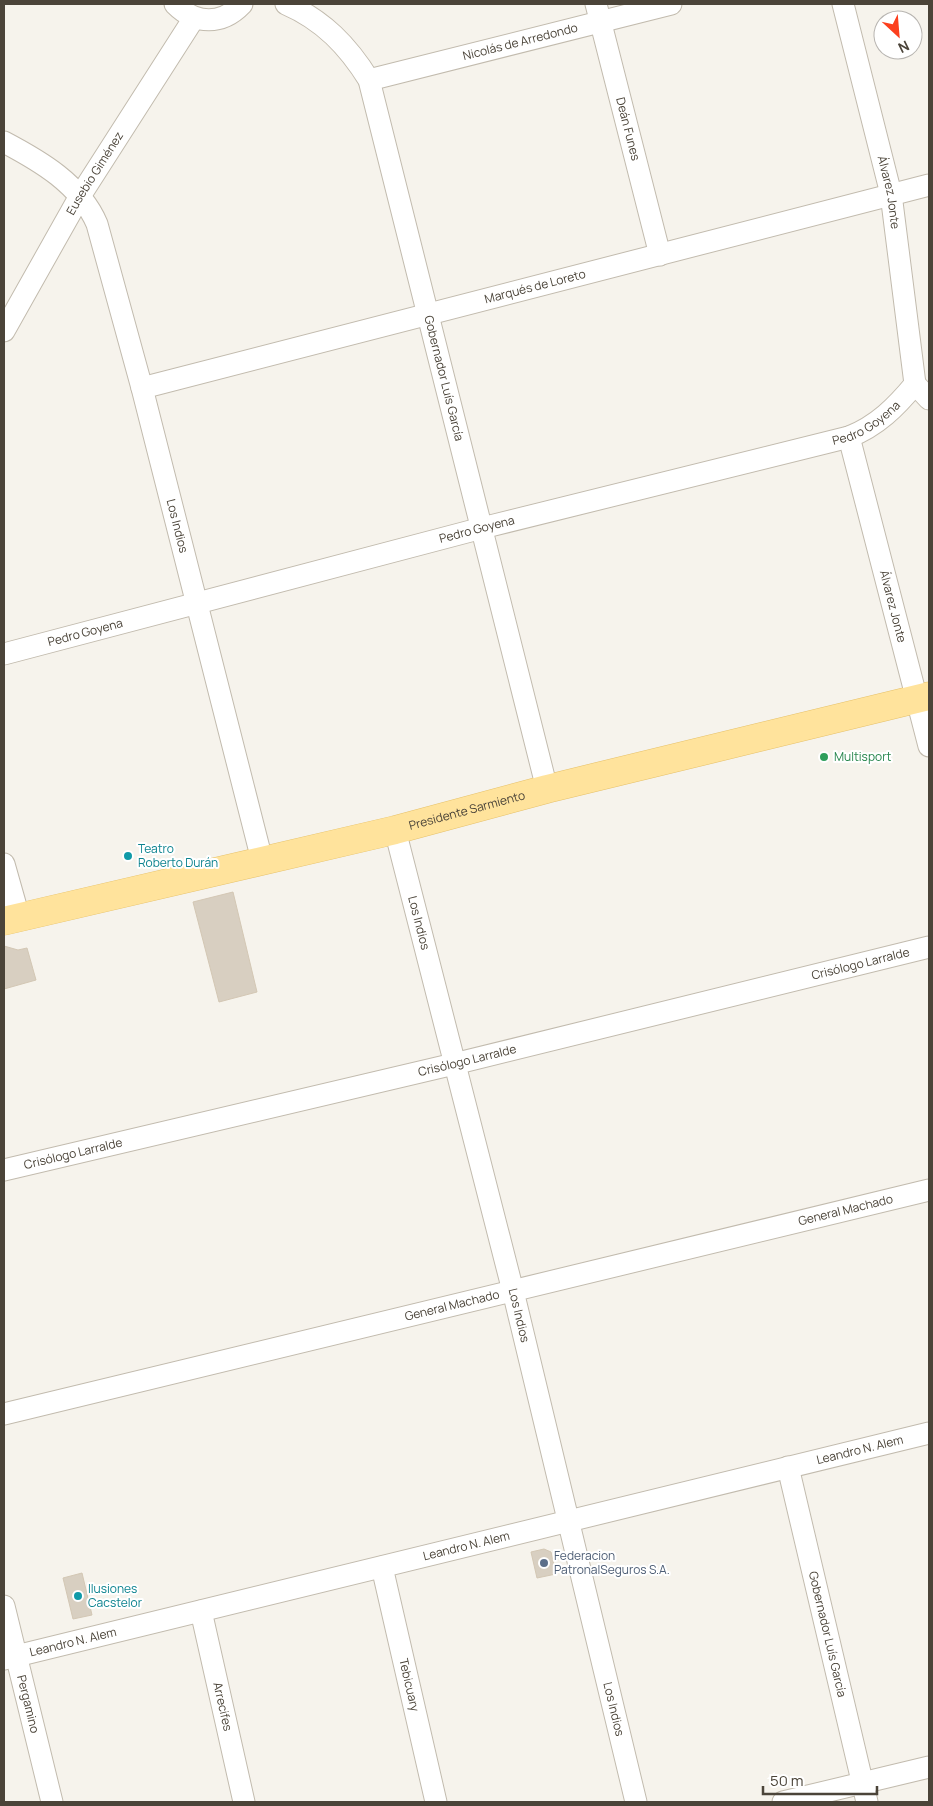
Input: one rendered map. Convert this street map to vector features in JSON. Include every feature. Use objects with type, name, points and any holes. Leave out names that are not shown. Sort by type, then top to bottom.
[{"type":"main road","name":"Presidente Sarmiento","points":[[11,919],[395,830],[547,789],[923,697]]},
{"type":"street","points":[[176,4],[194,18],[207,21],[221,19],[234,13],[242,4]]},
{"type":"street","name":"Gobernador Luís García","points":[[286,4],[305,12],[325,26],[355,58],[369,80],[426,314],[547,789]]},
{"type":"street","name":"Nicolás de Arredondo","points":[[369,80],[598,12],[671,4]]},
{"type":"street","name":"Álvarez Jonte","points":[[844,4],[891,194],[922,392]]},
{"type":"street","name":"Deán Funes","points":[[598,12],[660,255]]},
{"type":"street","name":"Eusebio Giménez","points":[[4,331],[80,196],[194,18]]},
{"type":"street","points":[[4,142],[46,166],[80,196]]},
{"type":"street","name":"Marqués de Loreto","points":[[142,388],[929,184]]},
{"type":"street","name":"Los Indios","points":[[80,196],[90,209],[97,224],[142,388],[262,860]]},
{"type":"street","name":"Pedro Goyena","points":[[4,654],[482,528],[849,437],[864,431],[922,392]]},
{"type":"street","name":"Álvarez Jonte","points":[[849,437],[923,697],[929,746]]},
{"type":"street","name":"Los Indios","points":[[395,830],[513,1291],[636,1802]]},
{"type":"street","points":[[4,864],[11,919]]},
{"type":"street","name":"Crisólogo Larralde","points":[[4,1170],[454,1064],[929,947]]},
{"type":"street","name":"General Machado","points":[[4,1414],[929,1190]]},
{"type":"street","name":"Leandro N. Alem","points":[[10,1658],[929,1433]]},
{"type":"street","name":"Gobernador Luís García","points":[[788,1467],[864,1792]]},
{"type":"street","name":"Tebicuary","points":[[382,1567],[436,1802]]},
{"type":"street","name":"Pergamino","points":[[4,1606],[10,1658],[52,1802]]},
{"type":"street","name":"Arrecifes","points":[[201,1611],[244,1802]]},
{"type":"street","points":[[783,1802],[864,1792],[929,1767]]},
{"type":"building","points":[[233,892],[257,992],[219,1002],[193,902]]},
{"type":"building","points":[[4,946],[18,950],[27,948],[36,980],[4,989]]},
{"type":"building","name":"Federacion PatronalSeguros S.A.","points":[[544,1549],[551,1552],[556,1574],[537,1578],[531,1552]]},
{"type":"building","name":"Ilusiones Cacstelor","points":[[82,1573],[92,1615],[73,1619],[63,1578]]},
{"type":"place","name":"Multisport","points":[[824,757]]},
{"type":"place","name":"Teatro Roberto Durán","points":[[128,856]]},
{"type":"place","name":"Federacion PatronalSeguros S.A.","points":[[544,1563]]},
{"type":"place","name":"Ilusiones Cacstelor","points":[[78,1596]]}]
